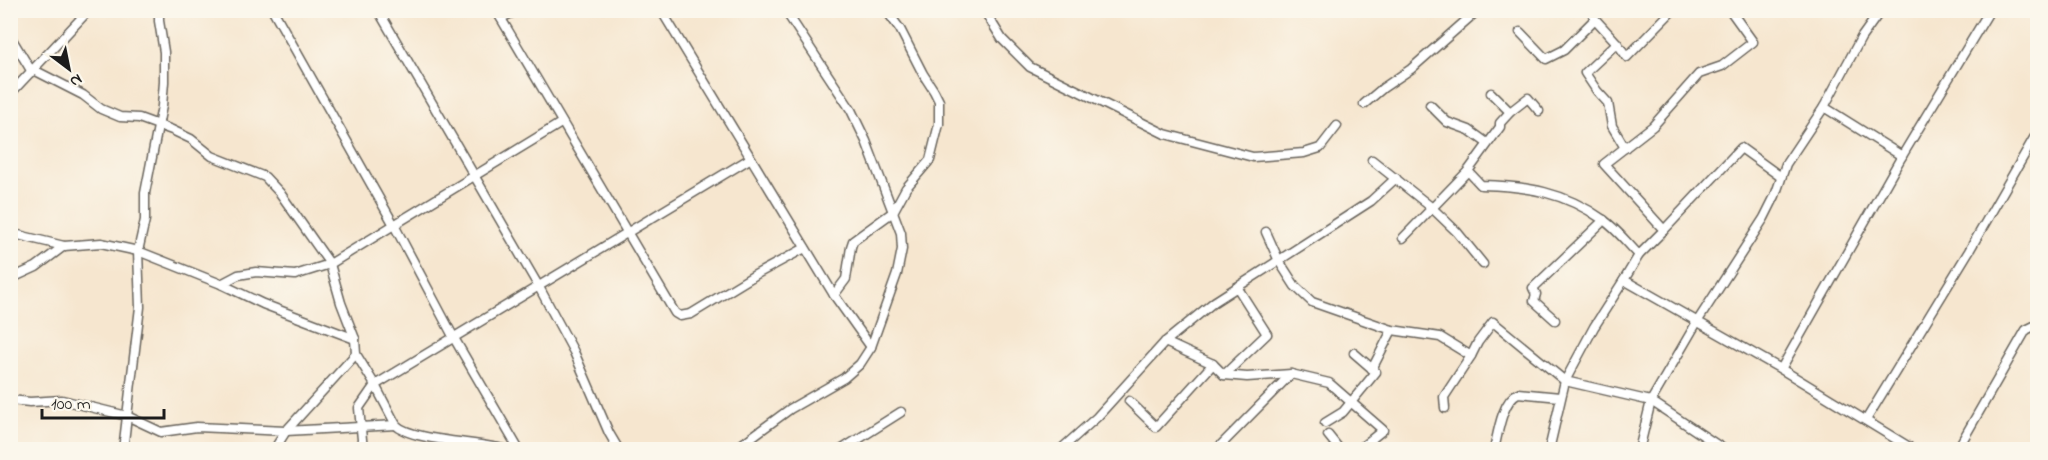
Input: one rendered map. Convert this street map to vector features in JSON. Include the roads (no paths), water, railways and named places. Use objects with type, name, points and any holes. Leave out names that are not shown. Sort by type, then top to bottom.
[{"type":"street","points":[[10,94],[89,10]]},
{"type":"street","points":[[123,450],[140,307],[138,251],[145,220],[144,193],[164,81],[164,52],[159,10]]},
{"type":"street","points":[[273,10],[394,225],[454,338],[519,450]]},
{"type":"street","points":[[378,10],[539,287],[574,352],[619,450]]},
{"type":"street","points":[[518,10],[498,14],[675,313],[680,316],[691,314],[805,248]]},
{"type":"street","points":[[661,10],[834,295],[871,347]]},
{"type":"street","points":[[734,450],[790,409],[854,371],[871,347],[897,274],[902,249],[901,233],[866,141],[851,110],[785,10]]},
{"type":"street","points":[[834,295],[846,279],[854,241],[893,212],[906,188],[930,160],[938,133],[939,101],[900,29],[886,10]]},
{"type":"street","points":[[984,10],[1002,39],[1030,67],[1165,134],[1253,157],[1304,153],[1320,148],[1337,126]]},
{"type":"street","points":[[1364,104],[1418,64],[1478,10]]},
{"type":"street","points":[[1520,32],[1546,59],[1563,50],[1593,15],[1627,57],[1673,10]]},
{"type":"street","points":[[1664,230],[1604,164],[1653,126],[1699,74],[1722,66],[1753,42],[1732,14],[1742,10]]},
{"type":"street","points":[[1640,450],[1651,400],[1697,322],[1764,218],[1775,196],[1786,164],[1824,107],[1860,38],[1881,10]]},
{"type":"street","points":[[1781,369],[1902,156],[1990,10]]},
{"type":"street","points":[[10,36],[32,70],[83,95],[101,109],[120,117],[139,118],[157,124],[191,139],[212,156],[265,177],[280,194],[330,264],[341,303],[355,339],[356,354],[399,429],[416,435],[507,450]]},
{"type":"street","points":[[1617,43],[1585,72],[1608,103],[1612,126],[1625,148]]},
{"type":"street","points":[[1491,93],[1510,112]]},
{"type":"street","points":[[1403,238],[1468,171],[1510,112],[1528,98],[1539,111]]},
{"type":"street","points":[[1430,105],[1447,122],[1469,130],[1487,143]]},
{"type":"street","points":[[1824,107],[1902,156]]},
{"type":"street","points":[[220,284],[238,275],[256,272],[295,274],[330,264],[561,123]]},
{"type":"street","points":[[1866,420],[2037,135]]},
{"type":"street","points":[[1549,450],[1565,381],[1594,327],[1639,255],[1741,148],[1781,177]]},
{"type":"street","points":[[363,450],[358,408],[375,384],[751,158]]},
{"type":"street","points":[[1372,160],[1431,207],[1457,232],[1483,264]]},
{"type":"street","points":[[1468,171],[1481,185],[1512,186],[1564,197],[1604,220],[1639,255]]},
{"type":"street","points":[[1059,450],[1097,417],[1165,342],[1214,302],[1371,201],[1396,178]]},
{"type":"street","points":[[1555,320],[1534,301],[1536,294],[1533,288],[1604,220]]},
{"type":"street","points":[[1266,232],[1279,261],[1295,286],[1312,302],[1392,330],[1440,337],[1471,356]]},
{"type":"street","points":[[10,234],[64,246],[101,243],[138,251],[263,304],[355,339]]},
{"type":"street","points":[[10,279],[36,267],[64,246]]},
{"type":"street","points":[[1624,280],[1781,369],[1914,450]]},
{"type":"street","points":[[1224,375],[1267,334],[1238,287]]},
{"type":"street","points":[[1445,408],[1444,396],[1493,322],[1565,381],[1651,400],[1725,450]]},
{"type":"street","points":[[1957,450],[2026,330],[2037,324]]},
{"type":"street","points":[[1372,369],[1392,330]]},
{"type":"street","points":[[1165,342],[1213,364],[1224,375],[1247,377],[1291,374],[1329,383],[1383,430],[1358,450]]},
{"type":"street","points":[[274,450],[286,430],[356,354]]},
{"type":"street","points":[[1325,423],[1343,412],[1376,372],[1354,354]]},
{"type":"street","points":[[1129,401],[1156,427],[1213,364]]},
{"type":"street","points":[[1216,450],[1291,374]]},
{"type":"street","points":[[1494,450],[1500,422],[1509,398],[1518,393],[1560,398]]},
{"type":"street","points":[[10,400],[30,402],[62,400],[127,416],[161,432],[197,427],[286,430],[396,425]]},
{"type":"street","points":[[841,450],[901,412]]},
{"type":"street","points":[[1328,435],[1340,450]]}]
